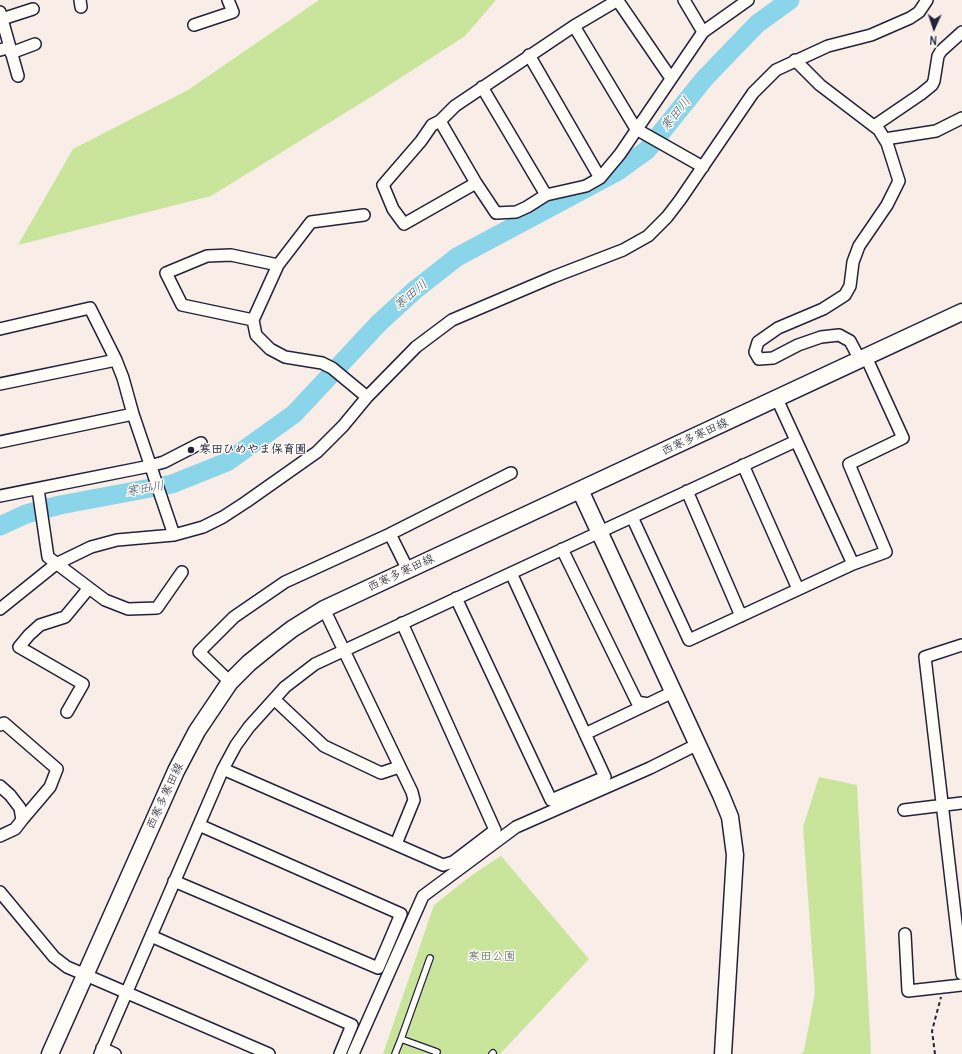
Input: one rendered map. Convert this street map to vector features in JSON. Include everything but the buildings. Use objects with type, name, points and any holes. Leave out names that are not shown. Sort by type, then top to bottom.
[{"type":"main road","name":"西寒多寒田線","points":[[50,1054],[176,771],[209,711],[230,682],[249,663],[292,628],[324,610],[408,570],[962,312]]},
{"type":"main road","points":[[580,490],[730,816],[735,855],[723,1054]]},
{"type":"street","points":[[194,25],[233,12],[228,0]]},
{"type":"street","points":[[476,183],[404,224],[394,209],[383,185],[422,141],[432,125],[440,122],[455,106],[529,55],[618,0],[670,77]]},
{"type":"street","points":[[684,0],[703,32]]},
{"type":"street","points":[[440,122],[476,183],[496,213],[516,212],[528,208],[546,195],[586,186],[600,178],[620,154],[670,77],[703,32],[748,0]]},
{"type":"street","points":[[0,609],[56,564],[91,547],[116,540],[174,535],[203,527],[223,517],[288,474],[317,452],[343,426],[367,397],[416,347],[452,320],[553,277],[623,250],[648,236],[667,218],[753,93],[776,70],[828,46],[871,35],[910,18],[919,12],[927,0]]},
{"type":"street","points":[[18,76],[7,50],[1,15],[33,9]]},
{"type":"street","points":[[574,26],[636,129],[703,167]]},
{"type":"street","points":[[874,126],[932,85],[936,75],[938,56],[941,51],[962,32]]},
{"type":"street","points":[[7,50],[36,44]]},
{"type":"street","points":[[529,55],[600,178]]},
{"type":"street","points":[[632,517],[689,640],[853,564],[886,552],[849,464],[903,438],[863,358],[850,341],[839,335],[829,335],[798,345],[773,358],[759,359],[755,355],[758,342],[778,328],[822,309],[847,293],[853,262],[859,246],[887,204],[899,179],[885,139],[874,126],[820,85],[795,60]]},
{"type":"street","points":[[482,88],[546,195]]},
{"type":"street","points":[[885,139],[936,131],[962,118]]},
{"type":"street","points":[[364,215],[311,222],[278,265],[253,320],[256,335],[270,350],[285,357],[322,363],[332,368],[367,397]]},
{"type":"street","points":[[253,320],[182,305],[166,273],[206,256],[231,255],[278,265]]},
{"type":"street","points":[[0,329],[90,308],[116,360],[174,535]]},
{"type":"street","points":[[0,384],[116,360]]},
{"type":"street","points":[[777,398],[853,564]]},
{"type":"street","points":[[0,442],[133,414]]},
{"type":"street","points":[[115,1054],[101,1051],[223,769],[248,727],[285,687],[314,664],[796,441]]},
{"type":"street","points":[[0,496],[150,466],[164,462],[201,443]]},
{"type":"street","points":[[743,465],[798,589]]},
{"type":"street","points":[[230,682],[199,652],[234,617],[285,582],[390,534],[511,473]]},
{"type":"street","points":[[38,489],[48,557],[105,600],[128,609],[157,608],[182,572]]},
{"type":"street","points":[[686,491],[741,616]]},
{"type":"street","points":[[390,534],[408,570]]},
{"type":"street","points":[[562,549],[637,702],[648,704]]},
{"type":"street","points":[[456,598],[551,800],[605,776],[511,572]]},
{"type":"street","points":[[67,712],[83,684],[19,647],[40,625],[64,617],[89,588]]},
{"type":"street","points":[[324,610],[399,768],[412,792],[414,800],[396,844]]},
{"type":"street","points":[[223,769],[443,865],[453,862],[495,830],[402,623]]},
{"type":"street","points":[[962,645],[925,657],[962,974]]},
{"type":"street","points":[[586,734],[673,692]]},
{"type":"street","points":[[274,699],[324,746],[381,773],[399,768]]},
{"type":"street","points":[[0,725],[4,723],[57,769],[50,787],[15,829],[0,836]]},
{"type":"street","points":[[353,1054],[423,896],[516,827],[650,768],[698,744]]},
{"type":"street","points":[[0,786],[10,795],[20,808],[22,820]]},
{"type":"street","points":[[904,810],[962,804]]},
{"type":"street","points":[[174,882],[378,968],[401,914],[199,825]]},
{"type":"street","points":[[0,892],[54,957],[67,967],[269,1054]]},
{"type":"street","points":[[905,934],[908,991],[962,985]]},
{"type":"street","points":[[151,936],[352,1025],[340,1054]]},
{"type":"lane","points":[[395,1054],[430,958]]},
{"type":"lane","points":[[401,1039],[437,1052],[436,1054]]},
{"type":"path","points":[[934,1054],[932,1031],[944,987]]},
{"type":"green space","points":[[319,0],[496,0],[465,36],[374,95],[211,196],[18,245],[73,149],[188,90]]},
{"type":"green space","points":[[819,777],[857,785],[871,1054],[801,1054],[804,1051],[815,993],[803,827]]},
{"type":"green space","name":"寒田公園","points":[[501,856],[589,959],[500,1054],[383,1054],[434,905],[472,875]]},
{"type":"waterway","name":"寒田川","points":[[0,526],[26,514],[60,505],[172,484],[227,462],[294,414],[379,323],[415,290],[457,257],[618,171],[647,150],[704,79],[757,24],[790,0]]},
{"type":"place","name":"寒田ひめやま保育園","points":[[191,450]]}]
